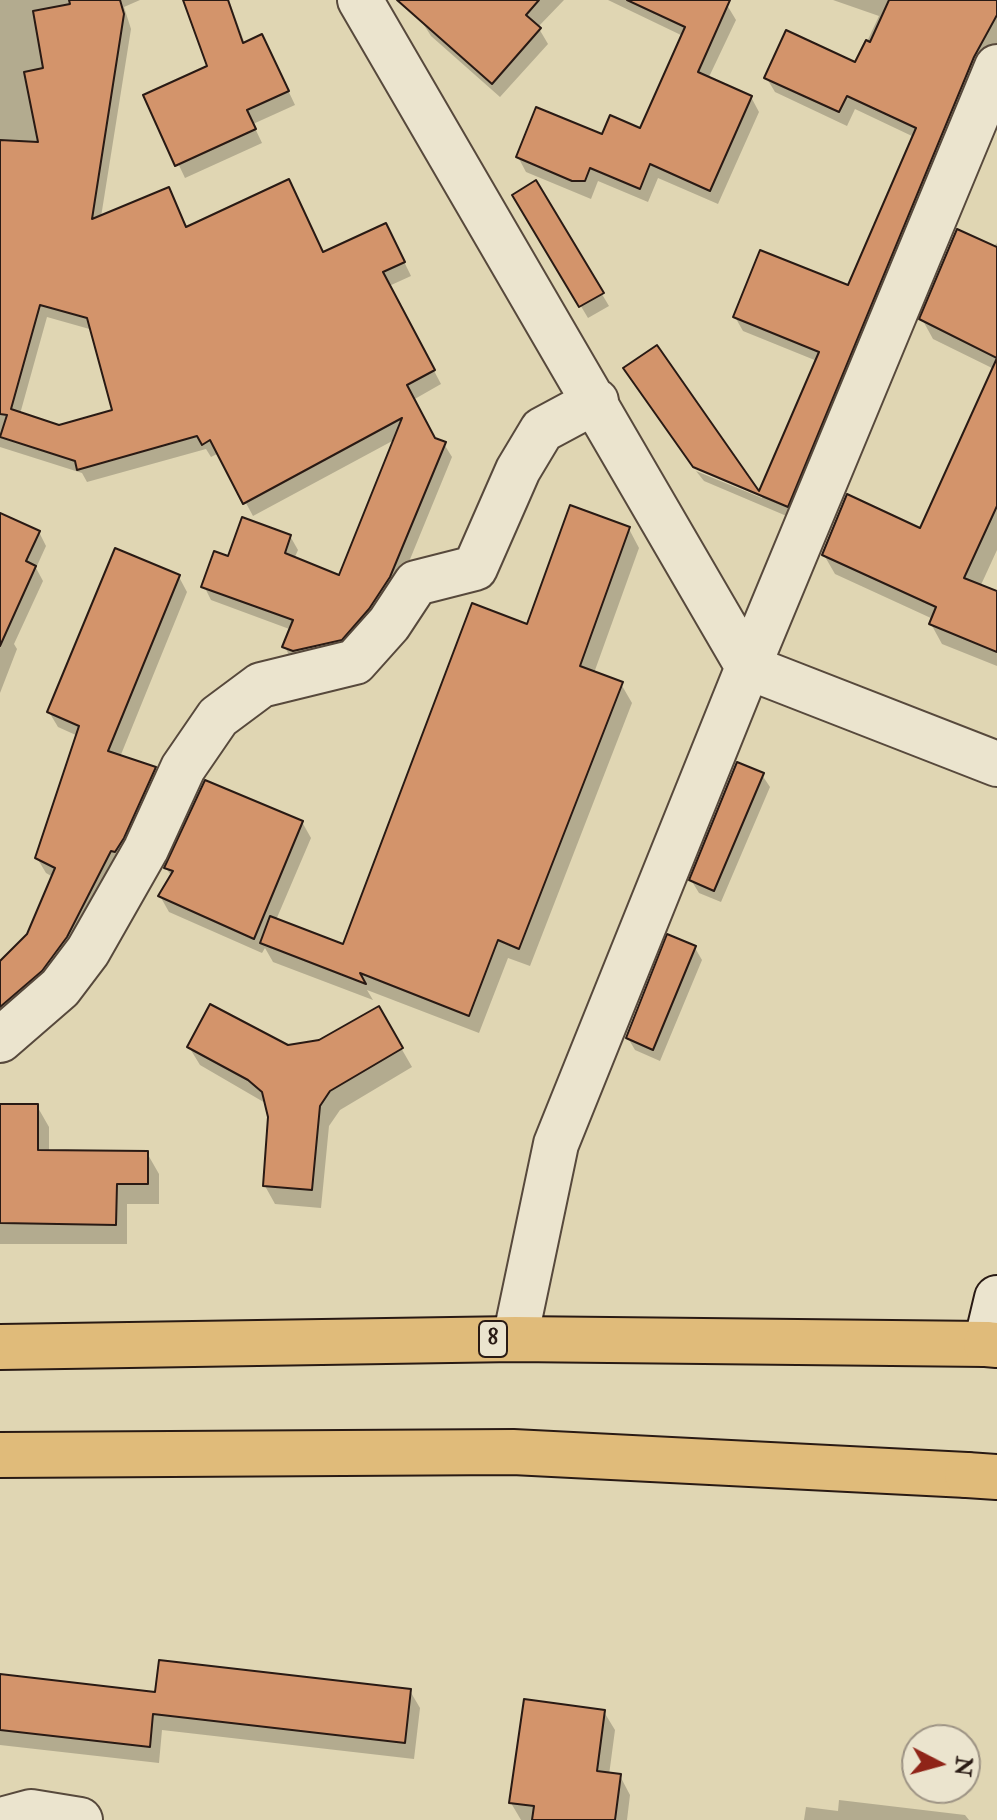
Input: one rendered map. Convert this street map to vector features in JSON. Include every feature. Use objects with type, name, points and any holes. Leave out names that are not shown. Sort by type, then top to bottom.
[{"type":"main road","name":"8","points":[[0,1347],[515,1339],[991,1345]]},
{"type":"main road","points":[[0,1455],[513,1452],[982,1476]]},
{"type":"street","points":[[360,0],[748,667],[997,764]]},
{"type":"street","points":[[515,1339],[556,1144],[748,667],[997,67]]},
{"type":"street","points":[[0,1040],[60,988],[88,951],[146,849],[183,768],[218,717],[261,685],[355,662],[389,624],[416,583],[475,568],[518,470],[542,430],[596,401]]},
{"type":"street","points":[[991,1345],[997,1298]]},
{"type":"street","points":[[1,1820],[31,1812],[80,1820]]},
{"type":"building","points":[[69,0],[120,0],[124,14],[92,219],[169,187],[186,227],[289,179],[323,252],[386,223],[405,262],[383,272],[435,370],[407,385],[435,438],[446,442],[390,577],[369,609],[342,640],[293,651],[282,647],[293,620],[201,587],[214,551],[228,556],[242,517],[291,535],[285,553],[339,575],[402,418],[243,504],[210,440],[202,445],[197,436],[77,470],[75,461],[0,437],[7,415],[0,414],[0,140],[38,142],[24,72],[43,68],[33,11],[70,4]],"holes":[[[40,305],[87,318],[112,410],[59,425],[11,409]]]},
{"type":"building","points":[[183,0],[228,0],[243,43],[262,34],[289,91],[247,110],[256,129],[175,166],[143,95],[207,66]]},
{"type":"building","points":[[397,0],[539,0],[526,15],[541,28],[492,84]]},
{"type":"building","points":[[627,0],[730,0],[698,72],[752,96],[710,191],[650,164],[640,189],[590,168],[585,181],[572,181],[516,157],[536,107],[602,134],[610,115],[640,128],[685,27]]},
{"type":"building","points":[[889,0],[997,0],[997,15],[974,57],[788,507],[693,467],[623,368],[657,345],[759,491],[819,352],[733,317],[760,250],[848,285],[916,128],[847,96],[839,112],[764,78],[786,30],[855,62],[866,40],[870,42]]},
{"type":"building","points":[[536,180],[604,293],[579,307],[512,195]]},
{"type":"building","points":[[957,229],[997,247],[997,358],[919,319]]},
{"type":"building","points":[[997,358],[997,506],[964,578],[997,591],[997,652],[929,624],[936,607],[822,555],[847,494],[920,528]]},
{"type":"building","points":[[570,505],[630,527],[580,666],[623,682],[519,949],[498,940],[469,1016],[360,973],[366,984],[260,943],[270,916],[343,944],[472,603],[527,624]]},
{"type":"building","points":[[0,513],[40,531],[26,561],[36,566],[0,646]]},
{"type":"building","points":[[115,548],[180,575],[108,751],[156,767],[124,838],[115,852],[111,851],[67,937],[42,971],[0,1007],[0,961],[27,934],[55,868],[35,858],[79,726],[47,712]]},
{"type":"building","points":[[737,762],[764,773],[714,891],[689,880]]},
{"type":"building","points":[[205,780],[303,821],[254,939],[158,896],[173,871],[164,868]]},
{"type":"building","points":[[667,934],[696,946],[653,1050],[626,1038]]},
{"type":"building","points":[[210,1004],[288,1045],[319,1040],[379,1006],[403,1048],[330,1091],[320,1106],[312,1190],[263,1186],[268,1117],[262,1092],[248,1080],[187,1047]]},
{"type":"building","points":[[0,1104],[38,1104],[38,1150],[148,1151],[148,1184],[117,1184],[116,1225],[0,1223]]},
{"type":"building","points":[[159,1660],[411,1689],[405,1743],[153,1714],[150,1747],[0,1730],[0,1674],[155,1692]]},
{"type":"building","points":[[524,1699],[605,1710],[597,1771],[621,1774],[615,1820],[532,1820],[534,1806],[509,1803]]}]
